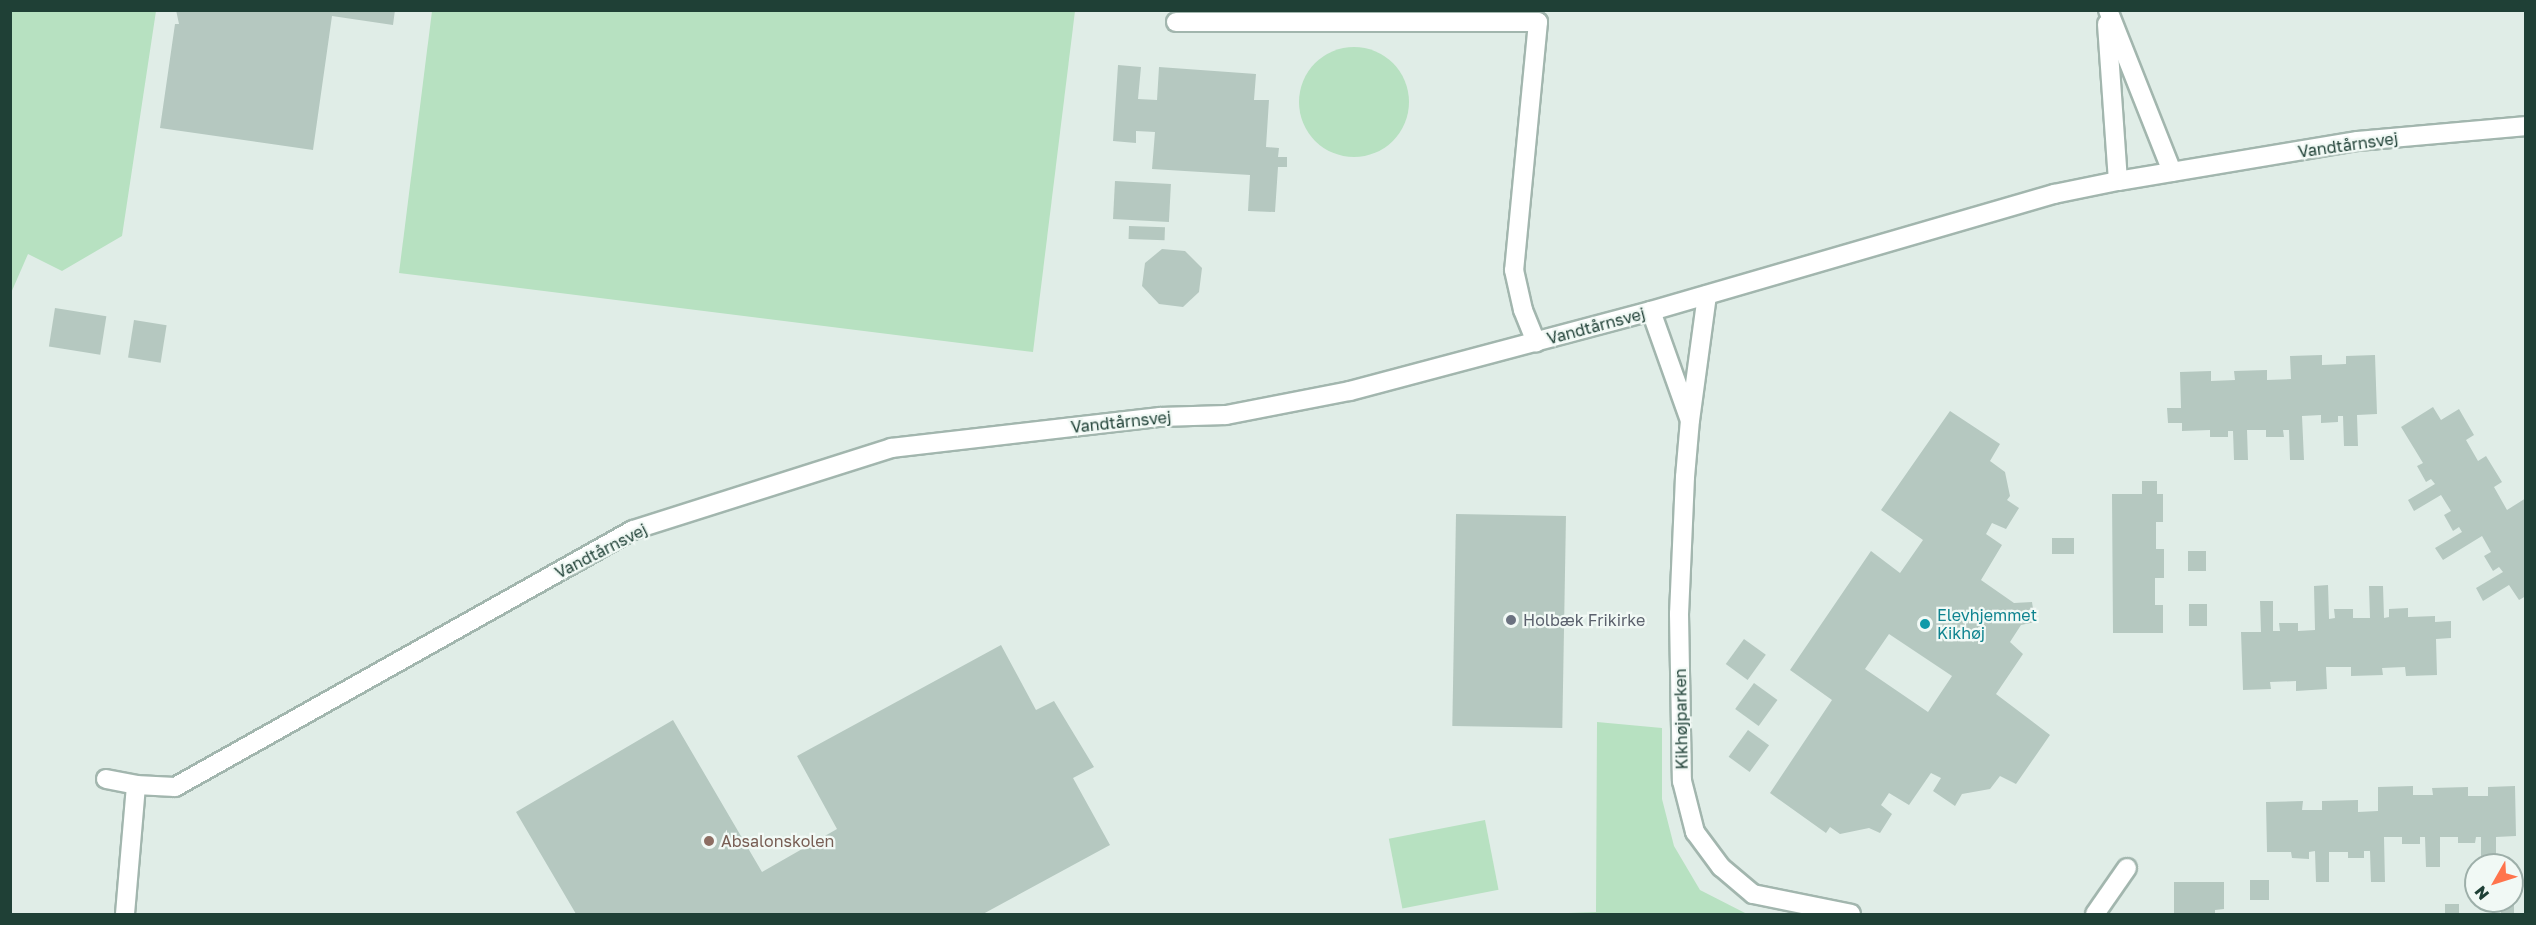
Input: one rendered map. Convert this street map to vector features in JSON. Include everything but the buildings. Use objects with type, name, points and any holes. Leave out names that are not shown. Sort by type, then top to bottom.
[{"type":"street","points":[[2107,10],[2172,172]]},
{"type":"street","points":[[2107,10],[2118,181]]},
{"type":"street","points":[[1176,22],[1538,16],[1514,270],[1523,309],[1536,342]]},
{"type":"street","name":"Vandtårnsvej","points":[[136,785],[175,787],[633,530],[891,448],[1160,417],[1227,415],[1350,391],[1651,311],[2054,195],[2118,181],[2358,141],[2526,126]]},
{"type":"street","name":"Kikhøjparken","points":[[1707,294],[1690,420],[1679,614],[1682,781],[1695,832],[1722,867],[1753,894],[1851,915]]},
{"type":"street","name":"Kikhøjparken","points":[[1651,311],[1690,420]]},
{"type":"street","points":[[106,779],[136,785],[124,915]]},
{"type":"street","points":[[2095,915],[2127,868]]},
{"type":"green space","points":[[11,10],[156,11],[122,236],[62,271],[28,254],[11,293]]},
{"type":"green space","points":[[432,11],[1075,11],[1033,352],[399,273]]},
{"type":"green space","points":[[1354,47],[1375,51],[1393,63],[1405,81],[1409,102],[1405,123],[1393,141],[1375,153],[1354,157],[1333,153],[1315,141],[1303,123],[1299,102],[1303,81],[1315,63],[1333,51]]},
{"type":"green space","points":[[1597,722],[1662,728],[1662,799],[1674,846],[1700,890],[1747,914],[1541,914],[1596,912]]},
{"type":"green space","points":[[1485,820],[1499,890],[1402,908],[1389,839]]},
{"type":"place","name":"Holbæk Frikirke","points":[[1511,620]]},
{"type":"place","name":"Elevhjemmet Kikhøj","points":[[1925,624]]},
{"type":"place","name":"Absalonskolen","points":[[709,841]]}]
